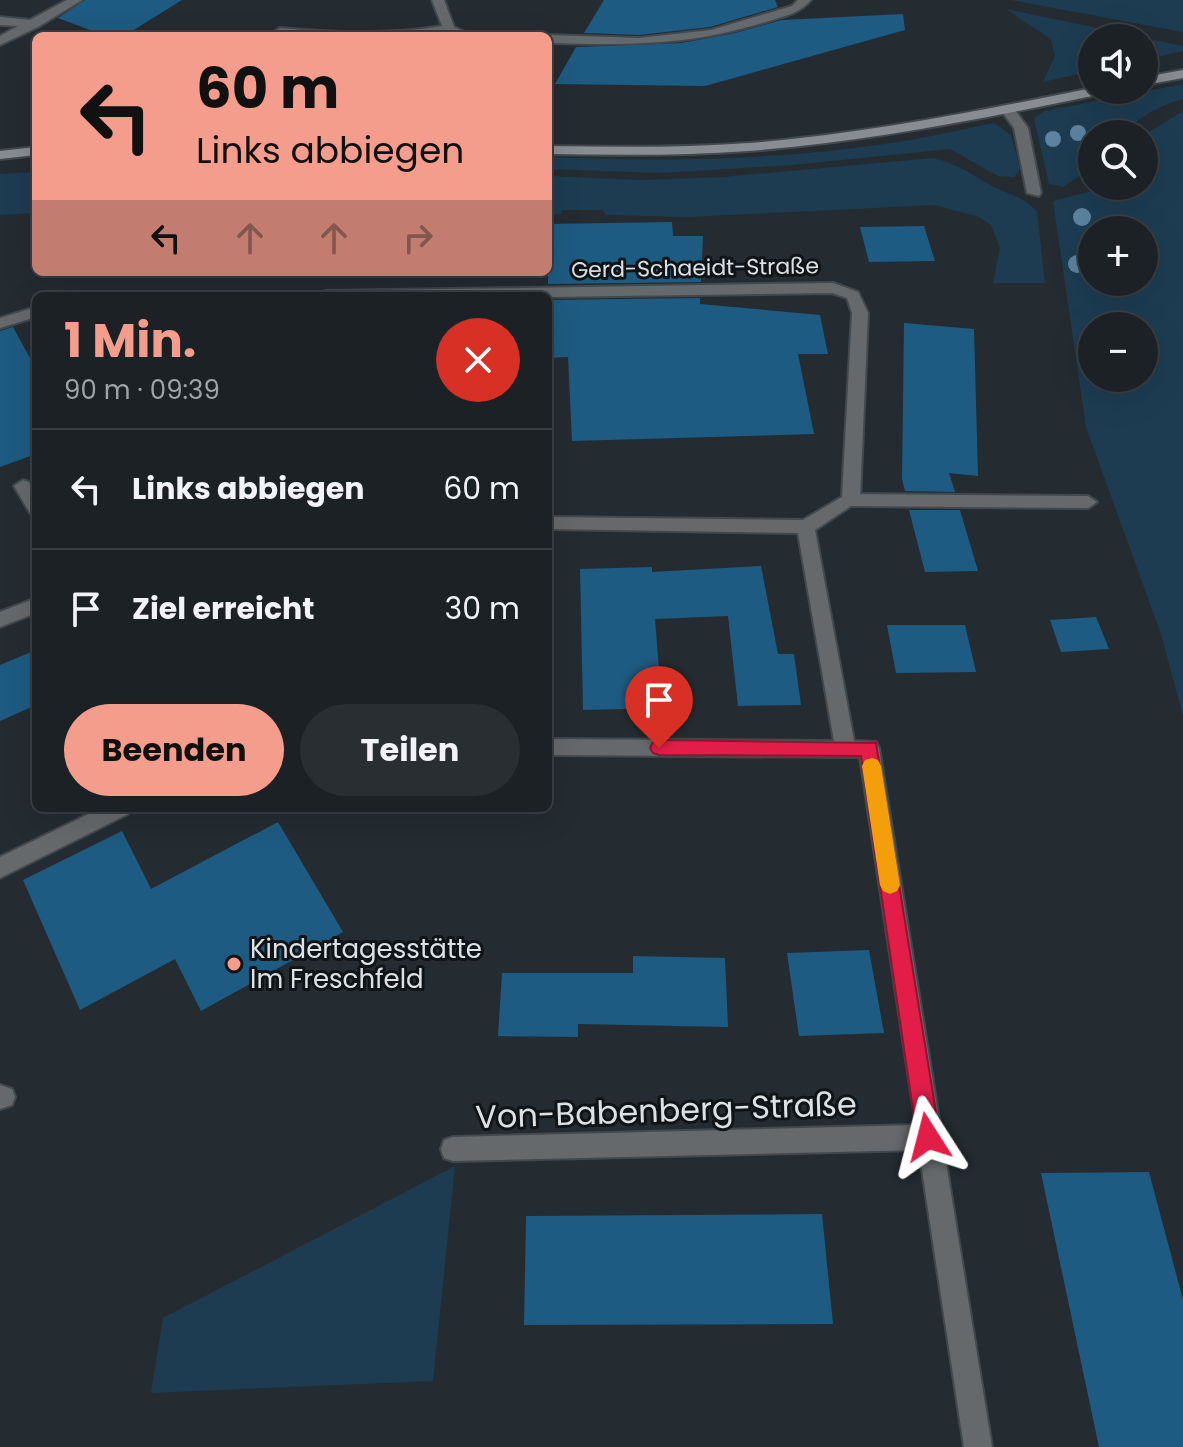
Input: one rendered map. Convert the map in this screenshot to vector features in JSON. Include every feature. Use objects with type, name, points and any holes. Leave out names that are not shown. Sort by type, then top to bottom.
[{"type":"main road","points":[[1158,78],[1183,74]]},
{"type":"main road","points":[[552,150],[650,151],[778,144],[885,131],[1078,95]]},
{"type":"main road","points":[[0,141],[32,138]]},
{"type":"main road","points":[[0,155],[32,151]]},
{"type":"street","points":[[0,41],[76,0]]},
{"type":"street","points":[[438,0],[449,29]]},
{"type":"street","points":[[552,39],[639,42],[712,34],[796,9],[805,0]]},
{"type":"street","points":[[0,21],[34,24]]},
{"type":"street","points":[[430,32],[449,29],[457,32]]},
{"type":"street","points":[[1007,109],[1021,128],[1034,193]]},
{"type":"street","name":"Gerd-Schaeidt-Straße","points":[[552,292],[833,288],[853,295],[860,313],[851,500]]},
{"type":"street","points":[[0,323],[32,313]]},
{"type":"street","points":[[23,486],[32,502]]},
{"type":"street","points":[[552,523],[806,527],[851,500],[1088,502]]},
{"type":"street","points":[[806,527],[846,750]]},
{"type":"street","points":[[0,620],[32,607]]},
{"type":"street","points":[[552,747],[869,748],[978,1447]]},
{"type":"street","points":[[0,868],[113,812]]},
{"type":"street","name":"Von-Babenberg-Straße","points":[[453,1149],[928,1137]]},
{"type":"shaded area","points":[[1011,0],[1183,0],[1183,32],[1158,27],[1158,24],[1140,24]]},
{"type":"shaded area","points":[[1006,9],[1078,24],[1078,74],[1043,82],[1055,56],[1051,39]]},
{"type":"shaded area","points":[[1158,41],[1183,46],[1183,51],[1158,57]]},
{"type":"shaded area","points":[[1183,84],[1183,99],[1140,120],[1078,120],[1078,177],[1063,187],[1049,184],[1034,118],[1045,111],[1081,104],[1158,104],[1158,89]]},
{"type":"shaded area","points":[[1183,111],[1183,716],[1161,634],[1086,427],[1081,392],[1158,392],[1158,312],[1078,312],[1078,372],[1053,201],[1078,195],[1078,200],[1158,200],[1158,126]]},
{"type":"shaded area","points":[[994,123],[1011,135],[1020,169],[1014,177],[998,176],[950,149],[792,165],[661,173],[552,169],[552,157],[675,159],[760,156],[899,142]]},
{"type":"shaded area","points":[[933,158],[1021,199],[1037,212],[1045,283],[993,283],[1000,248],[991,225],[979,217],[935,205],[688,217],[606,215],[603,210],[562,210],[561,214],[552,214],[552,176],[641,180],[723,177]]},
{"type":"shaded area","points":[[32,172],[32,213],[0,215],[0,174]]},
{"type":"shaded area","points":[[455,1166],[433,1381],[151,1393],[163,1318]]},
{"type":"building","points":[[85,0],[182,0],[130,32],[95,32],[58,18]]},
{"type":"building","points":[[604,0],[775,0],[778,7],[710,27],[639,35],[584,33]]},
{"type":"building","points":[[903,14],[905,30],[705,86],[555,84],[576,47],[682,43],[782,20]]},
{"type":"building","points":[[672,222],[673,236],[703,236],[701,282],[548,284],[548,276],[552,276],[552,224]]},
{"type":"building","points":[[924,226],[935,261],[869,262],[860,227]]},
{"type":"building","points":[[700,298],[700,304],[820,315],[828,354],[798,354],[814,434],[572,441],[568,357],[552,358],[552,300]]},
{"type":"building","points":[[904,323],[974,329],[978,476],[949,473],[955,492],[905,491],[902,479]]},
{"type":"building","points":[[13,327],[32,362],[32,455],[0,467],[0,331]]},
{"type":"building","points":[[909,510],[960,510],[978,571],[925,572]]},
{"type":"building","points":[[761,566],[778,654],[794,654],[801,705],[738,706],[728,616],[655,619],[662,708],[583,710],[580,569],[652,567],[652,572]]},
{"type":"building","points":[[1096,617],[1109,649],[1061,652],[1050,620]]},
{"type":"building","points":[[887,625],[965,625],[976,672],[896,673]]},
{"type":"building","points":[[32,652],[32,707],[0,721],[0,665]]},
{"type":"building","points":[[278,822],[343,932],[201,1011],[175,959],[80,1010],[23,880],[122,831],[151,889]]},
{"type":"building","points":[[869,950],[884,1033],[799,1036],[787,953]]},
{"type":"building","points":[[633,956],[725,958],[728,1027],[578,1024],[578,1037],[498,1036],[502,973],[633,973]]},
{"type":"building","points":[[1149,1172],[1183,1300],[1183,1447],[1099,1447],[1041,1173]]},
{"type":"building","points":[[822,1214],[833,1324],[524,1325],[526,1216]]},
{"type":"slow traffic","points":[[872,766],[890,885]]},
{"type":"place","name":"Kindertagesstätte Im Freschfeld","points":[[234,964]]},
{"type":"route","points":[[659,748],[869,748],[928,1137]]}]
